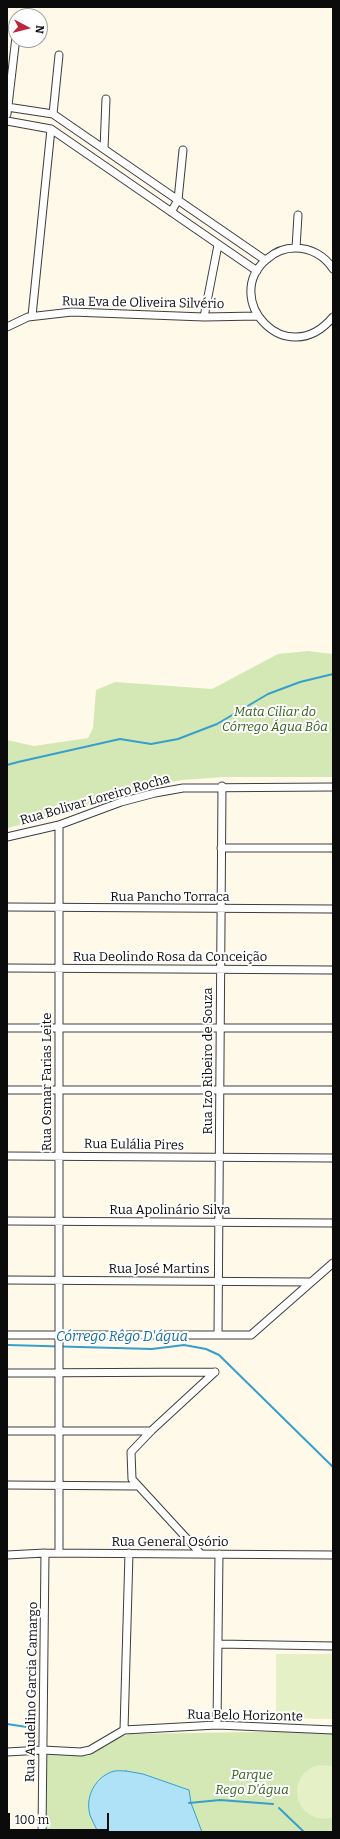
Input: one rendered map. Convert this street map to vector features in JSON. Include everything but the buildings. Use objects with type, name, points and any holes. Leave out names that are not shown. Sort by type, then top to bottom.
[{"type":"street","points":[[15,48],[7,109],[53,114],[265,260]]},
{"type":"street","points":[[53,114],[59,55]]},
{"type":"street","points":[[104,149],[106,99]]},
{"type":"street","points":[[7,121],[51,129],[257,271]]},
{"type":"street","points":[[32,316],[51,129]]},
{"type":"street","points":[[171,212],[178,200],[184,150]]},
{"type":"street","points":[[296,248],[298,215]]},
{"type":"street","points":[[204,317],[218,245]]},
{"type":"street","points":[[333,269],[329,263],[317,253],[303,248],[288,248],[273,254],[265,260],[254,276],[251,291],[253,306],[258,316],[270,329],[283,336],[297,337],[311,335],[323,328],[333,317]]},
{"type":"street","name":"Rua Eva de Oliveira Silvério","points":[[7,327],[32,316],[72,312],[204,317],[258,316]]},
{"type":"street","name":"Rua Bolivar Loreiro Rocha","points":[[7,837],[59,825],[121,802],[155,792],[183,788],[222,786],[333,787]]},
{"type":"street","name":"Rua Izo Ribeiro de Souza","points":[[218,1335],[222,786]]},
{"type":"street","name":"Rua Osmar Farias Leite","points":[[59,825],[59,1373]]},
{"type":"street","points":[[221,848],[333,848]]},
{"type":"street","name":"Rua Pancho Torraca","points":[[7,908],[333,909]]},
{"type":"street","name":"Rua Deolindo Rosa da Conceição","points":[[7,968],[333,970]]},
{"type":"street","points":[[7,1028],[333,1028]]},
{"type":"street","points":[[7,1090],[333,1090]]},
{"type":"street","name":"Rua Eulália Pires","points":[[7,1156],[333,1158]]},
{"type":"street","name":"Rua Apolinário Silva","points":[[7,1221],[333,1223]]},
{"type":"street","points":[[7,1335],[59,1337],[254,1334],[333,1263]]},
{"type":"street","name":"Rua José Martins","points":[[7,1280],[311,1282]]},
{"type":"street","points":[[7,1372],[215,1372],[151,1431],[131,1452],[132,1479],[201,1554]]},
{"type":"street","points":[[59,1373],[59,1553]]},
{"type":"street","points":[[7,1431],[151,1431]]},
{"type":"street","points":[[7,1485],[138,1486]]},
{"type":"street","name":"Rua General Osório","points":[[7,1555],[45,1553],[333,1555]]},
{"type":"street","name":"Rua Audelino Garcia Camargo","points":[[42,1832],[45,1553]]},
{"type":"street","points":[[124,1730],[129,1554]]},
{"type":"street","points":[[217,1726],[219,1554]]},
{"type":"street","points":[[218,1644],[333,1646]]},
{"type":"street","name":"Rua Belo Horizonte","points":[[7,1752],[43,1750],[81,1752],[90,1750],[124,1730],[217,1726],[333,1730]]},
{"type":"green space","name":"Mata Ciliar do Córrego Água Bôa","points":[[308,651],[333,654],[333,777],[223,777],[155,784],[58,816],[7,828],[7,740],[34,746],[88,738],[93,728],[96,690],[115,682],[212,689],[278,654]]},
{"type":"green space","points":[[276,1654],[333,1654],[333,1719],[276,1718]]},
{"type":"green space","name":"Parque Rego D'água","points":[[333,1732],[333,1832],[44,1832],[44,1752],[88,1756],[120,1737],[130,1734]]},
{"type":"green space","points":[[319,1765],[333,1766],[333,1817],[321,1818],[310,1815],[303,1808],[298,1799],[297,1789],[300,1779],[307,1771]]},
{"type":"water","points":[[114,1771],[126,1771],[143,1774],[189,1790],[191,1803],[202,1832],[98,1832],[90,1815],[89,1809],[92,1790],[105,1775]]},
{"type":"waterway","points":[[7,765],[120,739],[151,744],[178,739],[217,724],[268,694],[300,682],[333,674]]},
{"type":"waterway","name":"Córrego Rêgo D'água","points":[[7,1345],[152,1349],[184,1345],[206,1349],[219,1355],[333,1467]]},
{"type":"waterway","points":[[7,1724],[27,1727]]},
{"type":"waterway","points":[[189,1803],[220,1800],[273,1804]]},
{"type":"waterway","points":[[279,1808],[304,1832]]}]
